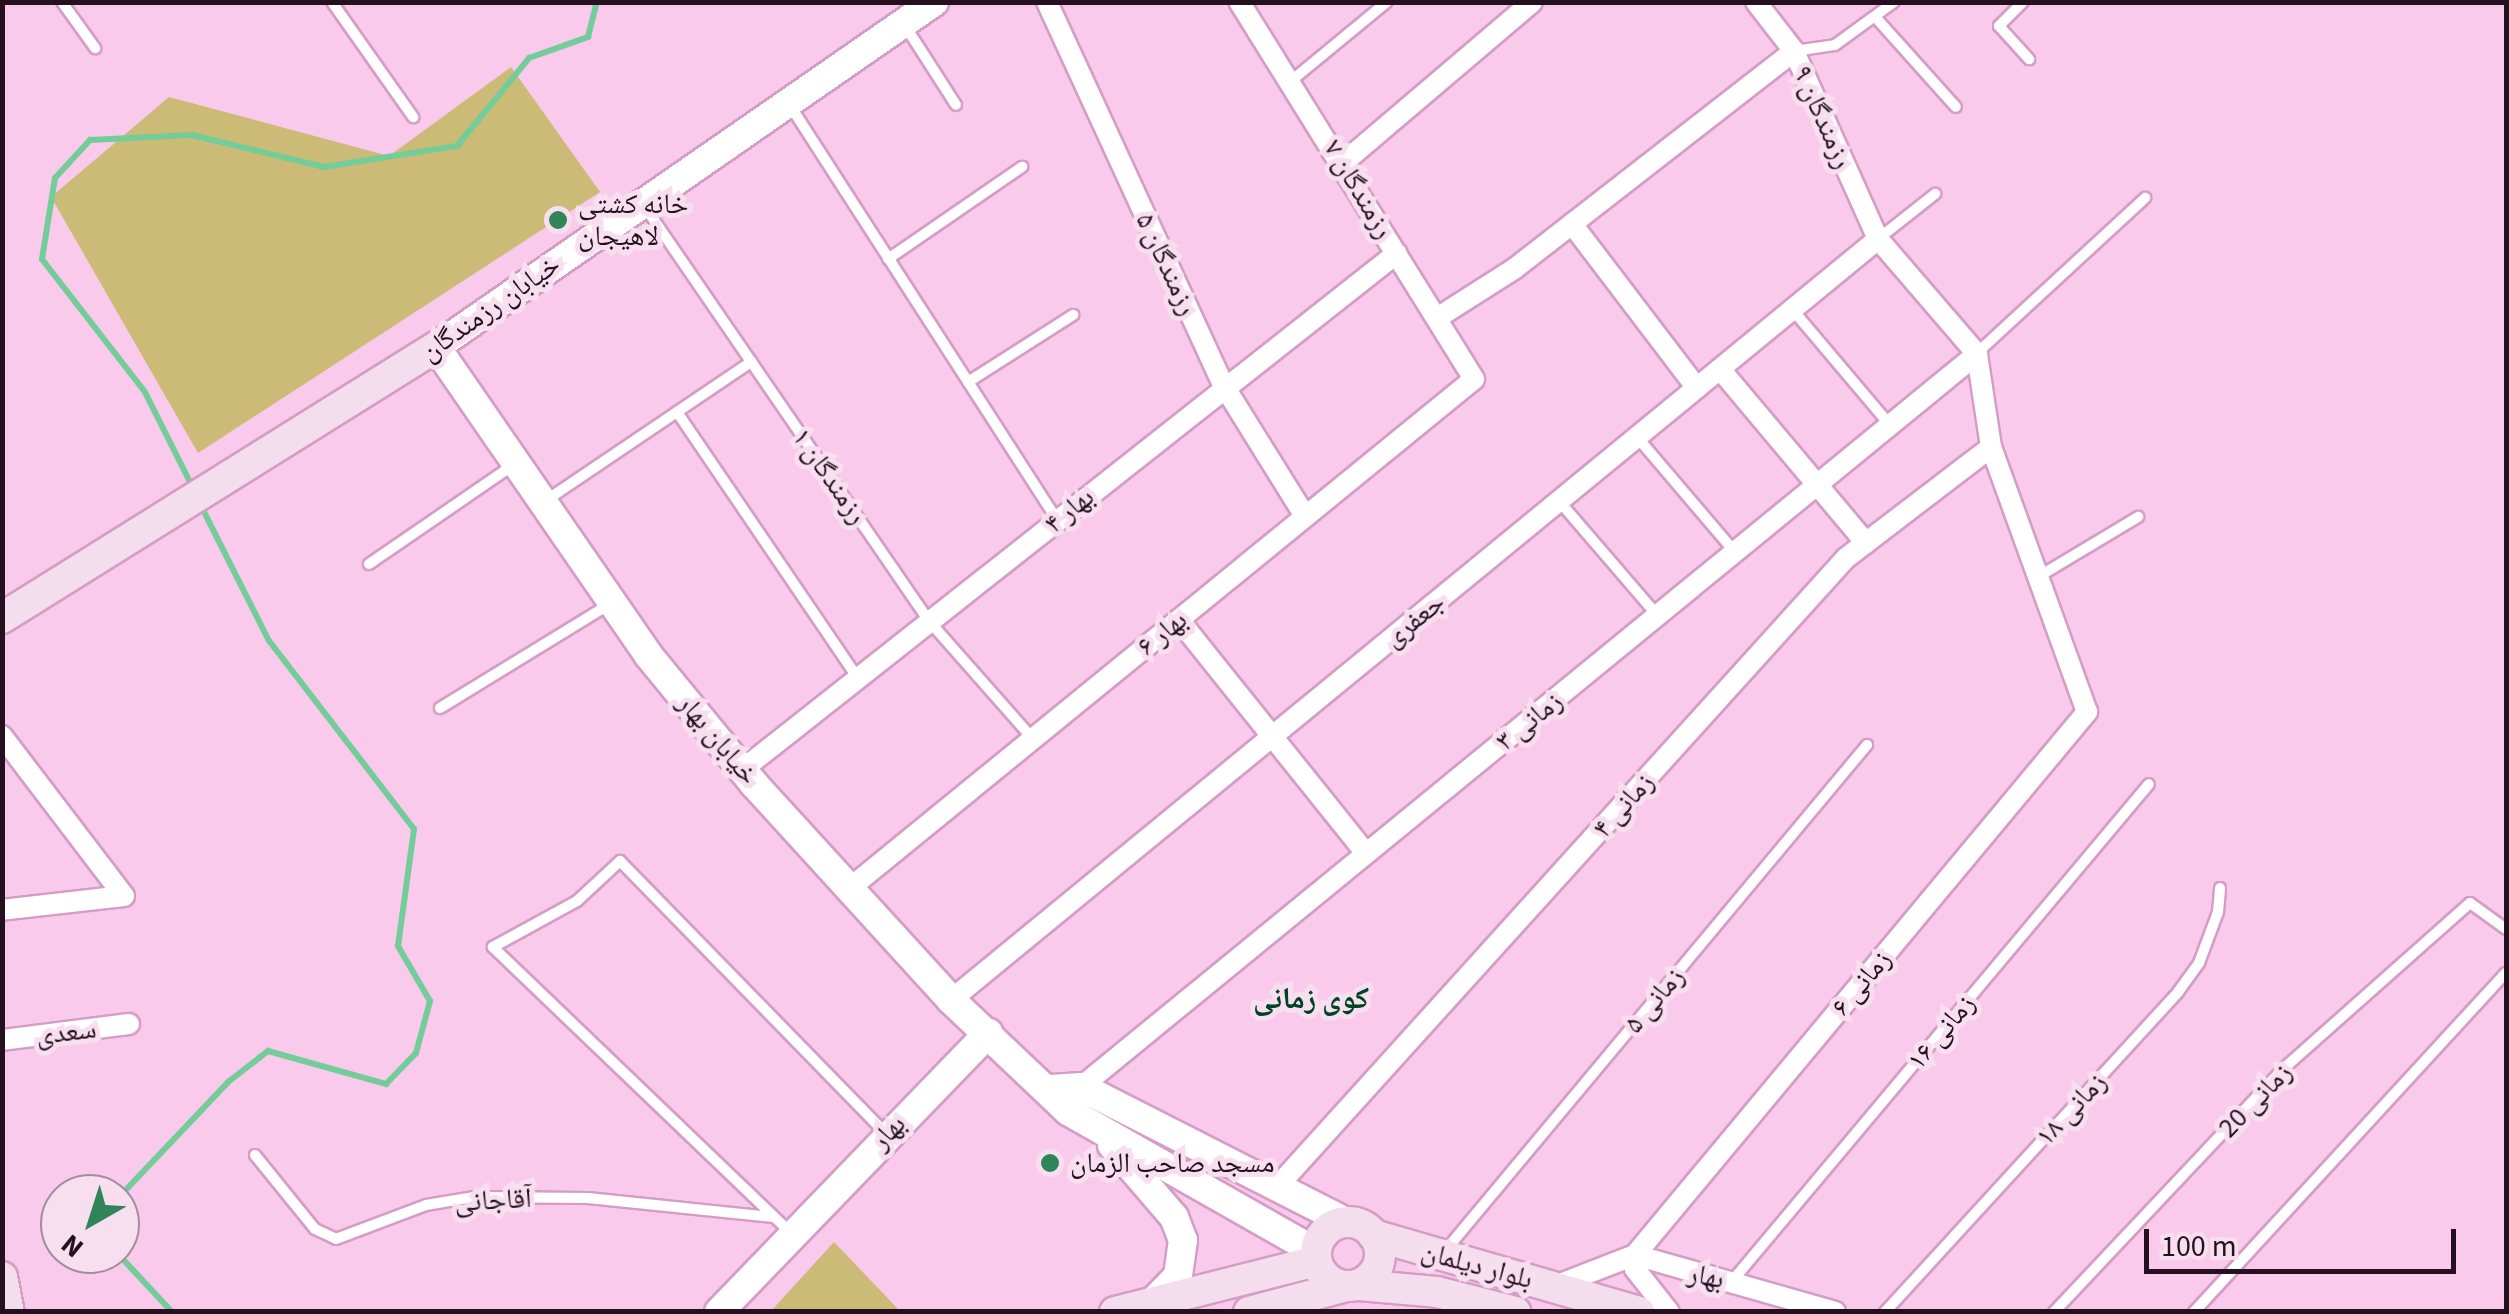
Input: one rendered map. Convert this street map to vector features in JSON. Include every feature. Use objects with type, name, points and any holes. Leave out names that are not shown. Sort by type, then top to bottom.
[{"type":"main road","name":"خیابان رزمندگان","points":[[2,618],[240,473],[436,347]]},
{"type":"main road","points":[[1346,1222],[1374,1235],[1376,1269],[1353,1286],[1327,1279],[1316,1256],[1325,1232],[1346,1222]]},
{"type":"main road","name":"بلوار دیلمان","points":[[1374,1235],[1639,1312]]},
{"type":"main road","points":[[1115,1312],[1316,1256]]},
{"type":"main road","points":[[2,1276],[8,1312]]},
{"type":"main road","name":"بلوار دیلمان","points":[[1252,1311],[1353,1286],[1437,1292],[1515,1312]]},
{"type":"street","name":"خیابان رزمندگان","points":[[436,347],[934,2]]},
{"type":"street","name":"رزمندگان ۵","points":[[1047,2],[1224,386],[1305,516]]},
{"type":"street","points":[[1343,164],[1532,2]]},
{"type":"street","name":"رزمندگان ۹","points":[[1756,2],[1794,51],[1878,239],[1977,354]]},
{"type":"street","name":"رزمندگان ۷","points":[[1242,4],[1474,379]]},
{"type":"street","points":[[1437,318],[1572,224],[1794,51]]},
{"type":"street","points":[[1572,224],[1697,388]]},
{"type":"street","name":"جعفری","points":[[951,1000],[1878,239]]},
{"type":"street","name":"بهار ۴","points":[[742,770],[1224,386],[1398,253]]},
{"type":"street","name":"خیابان بهار","points":[[436,347],[611,603],[742,770],[951,1000],[1050,1088],[1068,1111],[1316,1256]]},
{"type":"street","points":[[1977,354],[1991,447],[2038,577]]},
{"type":"street","name":"زمانی ۳","points":[[1081,1087],[1977,354]]},
{"type":"street","points":[[1720,369],[1866,543]]},
{"type":"street","name":"بهار ۶","points":[[850,888],[1474,379]]},
{"type":"street","name":"زمانی ۴","points":[[1276,1187],[1866,543],[1991,447]]},
{"type":"street","name":"زمانی ۶","points":[[1634,1255],[2087,712],[2038,577]]},
{"type":"street","points":[[1179,620],[1366,854]]},
{"type":"street","points":[[2,736],[124,896],[2,910]]},
{"type":"street","name":"سعدی","points":[[2,1040],[129,1024]]},
{"type":"street","name":"بهار","points":[[719,1312],[782,1224],[886,1134],[988,1033]]},
{"type":"street","points":[[1050,1088],[1081,1087],[1346,1222]]},
{"type":"street","points":[[1098,1128],[1167,1208],[1183,1240],[1178,1276],[1150,1304]]},
{"type":"street","name":"بهار","points":[[737,1312],[782,1224]]},
{"type":"street","points":[[1555,1286],[1634,1255],[1634,1269],[1669,1312]]},
{"type":"street","name":"بهار","points":[[1634,1255],[1678,1271],[1733,1280],[1835,1312]]},
{"type":"lane","points":[[62,2],[94,48]]},
{"type":"lane","points":[[332,2],[413,117]]},
{"type":"lane","points":[[1291,80],[1387,2]]},
{"type":"lane","points":[[1794,51],[1835,45],[1878,19],[1894,2]]},
{"type":"lane","points":[[2023,2],[1999,26],[2029,59]]},
{"type":"lane","points":[[1878,19],[1956,107]]},
{"type":"lane","points":[[904,23],[956,105]]},
{"type":"lane","points":[[788,102],[1057,519]]},
{"type":"lane","points":[[888,258],[1022,167]]},
{"type":"lane","points":[[1878,239],[1934,194]]},
{"type":"lane","points":[[1977,354],[2145,198]]},
{"type":"lane","name":"رزمندگان ۱","points":[[642,202],[929,621],[1033,738]]},
{"type":"lane","points":[[1792,310],[1890,425]]},
{"type":"lane","points":[[968,382],[1073,315]]},
{"type":"lane","points":[[540,504],[751,362]]},
{"type":"lane","points":[[676,412],[858,678]]},
{"type":"lane","points":[[1637,437],[1735,552]]},
{"type":"lane","points":[[369,564],[514,464]]},
{"type":"lane","points":[[1559,501],[1658,615]]},
{"type":"lane","points":[[2038,577],[2138,517]]},
{"type":"lane","points":[[440,708],[611,603]]},
{"type":"lane","name":"زمانی ۵","points":[[1442,1256],[1866,745]]},
{"type":"lane","name":"زمانی ۱۶","points":[[1733,1280],[2150,784]]},
{"type":"lane","points":[[782,1224],[494,948],[578,900],[620,861],[886,1134]]},
{"type":"lane","name":"زمانی ۱۸","points":[[1886,1312],[2178,992],[2198,963],[2218,912],[2220,888]]},
{"type":"lane","name":"زمانی 20","points":[[2054,1312],[2284,1068],[2470,904],[2506,929]]},
{"type":"lane","points":[[2194,1312],[2506,972]]},
{"type":"lane","name":"آقاجانی","points":[[255,1154],[315,1229],[336,1239],[426,1205],[474,1197],[588,1198],[782,1224]]},
{"type":"shaded area","points":[[511,67],[600,192],[198,453],[51,197],[169,97],[389,156]]},
{"type":"shaded area","points":[[834,1242],[900,1311],[771,1311]]},
{"type":"waterway","points":[[193,488],[145,392],[42,259],[55,178],[90,140],[192,135],[324,167],[457,146],[529,58],[588,37],[597,2]]},
{"type":"waterway","points":[[140,1175],[228,1082],[268,1051],[386,1084],[416,1053],[430,1001],[398,946],[414,829],[269,641],[200,504]]},
{"type":"waterway","points":[[137,1274],[172,1312]]},
{"type":"waterway","points":[[519,1312],[535,1312]]},
{"type":"place","name":"خانه کشتی لاهیجان","points":[[558,220]]},
{"type":"place","name":"مسجد صاحب الزمان","points":[[1050,1163]]},
{"type":"district","name":"کوی زمانی","points":[[1311,999]]}]
